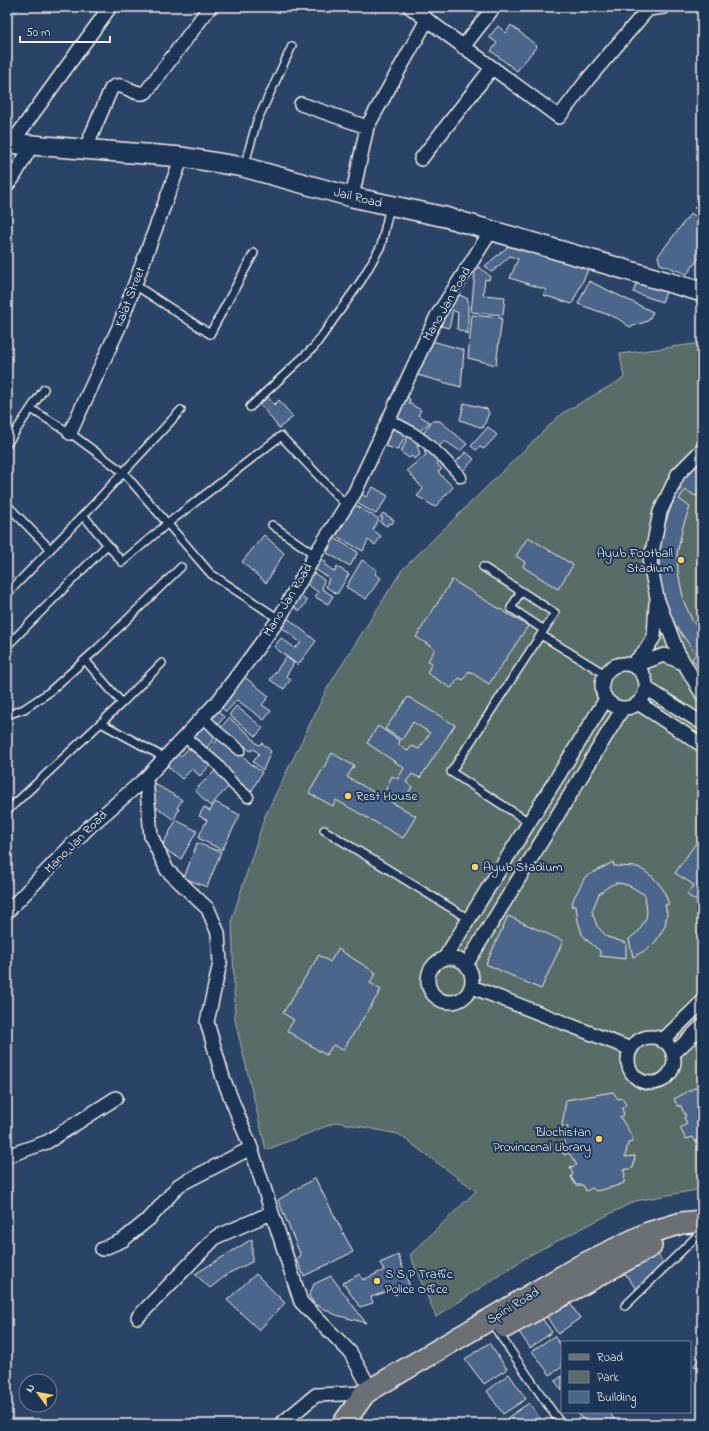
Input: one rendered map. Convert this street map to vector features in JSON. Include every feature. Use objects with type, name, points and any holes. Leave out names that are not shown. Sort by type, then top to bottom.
[{"type":"main road","name":"Jail Road","points":[[9,143],[182,157],[244,167],[352,197],[445,217],[702,292]]},
{"type":"main road","name":"Spini Road","points":[[343,1424],[368,1392],[580,1266],[648,1233],[682,1223],[701,1230]]},
{"type":"main road","name":"Spini Road","points":[[356,1424],[364,1412],[385,1392],[653,1245],[701,1230]]},
{"type":"street","points":[[9,143],[110,7]]},
{"type":"street","points":[[85,150],[111,89],[118,85],[139,94],[146,92],[210,7]]},
{"type":"street","points":[[410,7],[558,118],[588,79],[648,8],[664,7]]},
{"type":"street","points":[[463,47],[494,7]]},
{"type":"street","points":[[352,197],[366,127],[427,20]]},
{"type":"street","points":[[421,159],[492,68]]},
{"type":"street","points":[[301,104],[366,127]]},
{"type":"street","points":[[7,185],[13,178],[32,146]]},
{"type":"street","name":"Kalat Street","points":[[70,433],[119,327],[182,157]]},
{"type":"street","name":"Mano Jan Road","points":[[7,912],[89,828],[146,778],[203,718],[219,700],[280,619],[315,555],[355,492],[437,316],[491,231]]},
{"type":"street","points":[[388,420],[410,430],[453,467],[461,477]]},
{"type":"street","points":[[702,450],[678,474],[660,512],[650,563],[657,598],[677,651],[702,694]]},
{"type":"street","points":[[634,666],[654,637],[657,598]]},
{"type":"street","points":[[634,666],[644,676],[646,688],[645,694],[638,703],[633,706],[623,708],[616,707],[606,699],[602,686],[605,674],[610,668],[624,664],[634,666],[664,655],[683,663]]},
{"type":"street","points":[[646,688],[702,723]]},
{"type":"street","points":[[444,959],[606,699]]},
{"type":"street","points":[[638,703],[702,745]]},
{"type":"street","points":[[466,965],[623,708]]},
{"type":"street","points":[[203,718],[219,734],[240,750]]},
{"type":"street","points":[[185,736],[217,764],[234,785],[248,796]]},
{"type":"street","points":[[146,778],[151,836],[167,870],[208,909],[218,933],[220,963],[206,1022],[223,1078],[251,1148],[301,1302],[350,1352],[368,1392],[316,1395],[281,1424]]},
{"type":"street","points":[[456,958],[466,965],[472,975],[472,987],[468,994],[463,999],[456,1002],[441,1000],[434,996],[430,990],[428,982],[432,968],[437,962],[444,959],[456,958]]},
{"type":"street","points":[[472,987],[631,1049]]},
{"type":"street","points":[[662,1041],[702,1002]]},
{"type":"street","points":[[673,1054],[702,1026]]},
{"type":"street","points":[[648,1038],[655,1038],[662,1041],[673,1054],[674,1062],[672,1069],[662,1080],[655,1083],[641,1081],[630,1071],[628,1056],[631,1049],[641,1040],[648,1038]]},
{"type":"street","points":[[7,1156],[47,1142],[116,1098]]},
{"type":"street","points":[[102,1249],[123,1240],[150,1218],[178,1185],[251,1148]]},
{"type":"street","points":[[138,1316],[216,1238],[271,1213]]},
{"type":"lane","points":[[244,167],[257,122],[292,46]]},
{"type":"lane","points":[[250,407],[314,347],[357,287],[381,246],[390,205]]},
{"type":"lane","points":[[135,285],[210,334],[254,253]]},
{"type":"lane","points":[[7,444],[44,389]]},
{"type":"lane","points":[[31,409],[70,433],[123,472],[211,574],[280,619]]},
{"type":"lane","points":[[7,594],[181,410]]},
{"type":"lane","points":[[83,515],[122,562],[167,524],[281,436],[346,505]]},
{"type":"lane","points":[[7,505],[50,550]]},
{"type":"lane","points":[[272,525],[315,555]]},
{"type":"lane","points":[[7,646],[107,545]]},
{"type":"lane","points":[[7,715],[24,709],[48,693],[98,648],[181,567]]},
{"type":"lane","points":[[483,567],[555,613],[451,772],[529,822]]},
{"type":"lane","points":[[521,591],[511,608],[542,632],[605,674]]},
{"type":"lane","points":[[85,660],[122,703]]},
{"type":"lane","points":[[7,811],[122,703],[162,663]]},
{"type":"lane","points":[[101,723],[164,758]]},
{"type":"lane","points":[[324,830],[469,919]]},
{"type":"lane","points":[[625,1306],[701,1230]]},
{"type":"lane","points":[[497,1331],[561,1424]]},
{"type":"green space","name":"Ayub Stadium","points":[[702,343],[702,1189],[635,1201],[530,1255],[436,1317],[410,1255],[476,1191],[398,1134],[337,1122],[266,1150],[235,1020],[232,919],[265,816],[328,687],[402,570],[561,414],[624,378],[620,354]]},
{"type":"building","points":[[511,25],[537,46],[517,71],[491,51],[497,43],[489,37],[498,26],[506,33]]},
{"type":"building","points":[[702,198],[702,213],[694,208]]},
{"type":"building","points":[[691,213],[702,221],[702,254],[687,274],[660,264],[658,256]]},
{"type":"building","points":[[511,244],[589,268],[572,304],[543,295],[547,290],[510,278],[518,259],[510,256],[492,272],[485,266]]},
{"type":"building","points":[[479,267],[490,276],[489,280],[485,279],[483,295],[505,297],[503,315],[471,312],[475,272]]},
{"type":"building","points":[[638,280],[668,287],[662,302],[633,292]]},
{"type":"building","points":[[589,281],[653,312],[648,321],[630,327],[617,318],[578,304]]},
{"type":"building","points":[[456,293],[468,299],[468,334],[457,329],[458,313],[453,310],[449,328],[441,326],[444,310]]},
{"type":"building","points":[[472,315],[502,318],[496,365],[468,358]]},
{"type":"building","points":[[432,341],[464,350],[461,387],[417,375]]},
{"type":"building","points":[[404,395],[410,399],[409,403],[421,410],[418,415],[430,422],[419,432],[394,420]]},
{"type":"building","points":[[268,397],[274,405],[279,400],[293,417],[279,428],[260,404]]},
{"type":"building","points":[[464,403],[487,409],[489,413],[483,428],[460,420]]},
{"type":"building","points":[[432,421],[440,421],[467,444],[460,451],[445,441],[437,448],[422,435]]},
{"type":"building","points":[[391,424],[407,432],[398,450],[382,445]]},
{"type":"building","points":[[488,427],[497,435],[484,449],[480,447],[476,450],[471,446]]},
{"type":"building","points":[[409,433],[419,442],[417,445],[420,455],[414,459],[412,456],[409,458],[401,452]]},
{"type":"building","points":[[431,447],[439,461],[437,464],[442,469],[438,472],[453,487],[435,507],[417,496],[423,489],[407,470],[426,455],[424,451]]},
{"type":"building","points":[[466,452],[474,459],[463,471],[455,463]]},
{"type":"building","points":[[702,459],[702,490],[696,496],[685,490],[679,499],[690,507],[683,526],[677,554],[678,572],[684,602],[692,620],[702,635],[702,661],[697,665],[692,659],[696,654],[676,626],[666,605],[660,581],[659,553],[661,537],[669,512],[681,488],[677,486],[683,477]]},
{"type":"building","points":[[373,487],[388,496],[376,514],[355,502],[360,493],[366,497]]},
{"type":"building","points":[[355,505],[379,519],[373,530],[381,536],[375,545],[368,540],[363,551],[336,536]]},
{"type":"building","points":[[383,513],[394,520],[392,524],[389,523],[387,526],[380,522],[383,518],[380,517]]},
{"type":"building","points":[[264,535],[284,553],[266,583],[242,562]]},
{"type":"building","points":[[528,537],[573,565],[558,589],[523,567],[525,562],[516,556]]},
{"type":"building","points":[[334,538],[358,552],[350,566],[327,553]]},
{"type":"building","points":[[319,558],[326,562],[325,565],[335,572],[337,567],[349,574],[337,594],[326,587],[329,578],[313,568]]},
{"type":"building","points":[[362,560],[377,570],[375,574],[381,578],[366,599],[346,587]]},
{"type":"building","points":[[311,571],[324,580],[322,589],[333,596],[328,604],[315,597],[318,592],[304,582]]},
{"type":"building","points":[[452,580],[528,626],[489,684],[469,671],[463,680],[459,678],[451,688],[427,673],[432,663],[428,661],[435,649],[416,637]]},
{"type":"building","points":[[300,596],[307,601],[300,611],[293,606]]},
{"type":"building","points":[[285,616],[316,641],[298,665],[274,647],[281,638],[295,648],[301,643],[279,625]]},
{"type":"building","points":[[286,657],[294,663],[286,676],[291,679],[284,689],[270,680]]},
{"type":"building","points":[[242,675],[269,696],[262,705],[271,711],[264,720],[237,700],[226,712],[222,708],[228,693]]},
{"type":"building","points":[[408,697],[455,725],[420,778],[412,774],[406,782],[412,787],[403,801],[386,789],[392,776],[398,779],[404,768],[367,743],[378,726],[400,741],[398,745],[408,751],[412,746],[419,749],[430,733],[413,722],[402,740],[385,729]]},
{"type":"building","points":[[236,706],[263,728],[256,736],[229,715]]},
{"type":"building","points":[[218,711],[224,717],[216,727],[210,721]]},
{"type":"building","points":[[229,718],[250,735],[256,743],[259,745],[262,743],[271,751],[263,770],[253,762],[259,754],[254,749],[250,751],[244,745],[241,747],[219,730]]},
{"type":"building","points":[[203,721],[217,735],[205,750],[189,737]]},
{"type":"building","points":[[219,737],[237,750],[252,765],[262,772],[250,794],[238,784],[208,752]]},
{"type":"building","points":[[192,745],[213,762],[200,776],[192,769],[182,779],[164,763],[174,752],[181,756]]},
{"type":"building","name":"Rest House","points":[[332,753],[354,766],[347,777],[416,816],[403,838],[336,800],[333,806],[309,793]]},
{"type":"building","points":[[216,770],[230,785],[210,806],[195,790]]},
{"type":"building","points":[[152,782],[182,800],[177,808],[179,809],[174,820],[152,804]]},
{"type":"building","points":[[215,802],[240,815],[222,850],[198,838],[207,820],[199,816],[204,807],[210,811]]},
{"type":"building","points":[[176,820],[197,831],[181,859],[161,848]]},
{"type":"building","points":[[197,843],[221,852],[207,887],[184,878]]},
{"type":"building","points":[[696,843],[702,847],[702,904],[687,895],[694,885],[675,873]]},
{"type":"building","points":[[613,862],[614,866],[638,867],[653,877],[663,889],[669,904],[665,905],[667,913],[665,926],[656,941],[648,949],[633,957],[629,939],[639,931],[646,918],[647,912],[645,895],[632,887],[616,883],[609,886],[599,894],[592,911],[597,926],[607,937],[626,943],[626,959],[600,956],[600,951],[582,934],[576,906],[571,906],[585,877]]},
{"type":"building","points":[[508,916],[563,941],[541,989],[486,964]]},
{"type":"building","points":[[338,949],[376,973],[370,983],[381,990],[343,1050],[333,1045],[326,1055],[287,1031],[294,1020],[283,1013],[319,955],[330,962]]},
{"type":"building","points":[[702,1084],[702,1148],[698,1141],[696,1142],[693,1137],[686,1139],[680,1128],[687,1124],[684,1117],[686,1116],[680,1105],[678,1107],[674,1099]]},
{"type":"building","name":"Blochistan Provincenal Library","points":[[613,1092],[618,1099],[622,1098],[626,1105],[622,1108],[624,1115],[620,1117],[632,1136],[632,1142],[628,1143],[625,1157],[635,1156],[633,1168],[623,1170],[625,1174],[624,1183],[596,1191],[592,1188],[586,1191],[583,1185],[576,1185],[571,1177],[573,1174],[570,1167],[577,1165],[569,1153],[564,1155],[562,1150],[568,1127],[562,1126],[566,1100]]},
{"type":"building","points":[[315,1178],[353,1252],[304,1276],[296,1259],[301,1256],[278,1200]]},
{"type":"building","points":[[252,1239],[252,1262],[229,1273],[210,1288],[195,1274]]},
{"type":"building","points":[[654,1249],[664,1264],[636,1289],[621,1268]]},
{"type":"building","name":"S S P Traffic Police Office","points":[[398,1255],[410,1287],[395,1295],[392,1290],[371,1297],[373,1303],[360,1307],[343,1283],[360,1274],[363,1280],[384,1270],[380,1263]]},
{"type":"building","points":[[702,1269],[702,1284],[694,1274]]},
{"type":"building","points":[[256,1274],[285,1303],[259,1330],[227,1300]]},
{"type":"building","points":[[331,1276],[366,1323],[336,1315],[314,1304],[309,1296],[314,1284]]},
{"type":"building","points":[[567,1299],[580,1318],[558,1334],[545,1314]]},
{"type":"building","points":[[538,1313],[552,1332],[530,1348],[517,1329]]},
{"type":"building","points":[[554,1336],[561,1346],[561,1368],[550,1375],[532,1351]]},
{"type":"building","points":[[489,1343],[507,1369],[484,1384],[465,1359]]},
{"type":"building","points":[[702,1353],[702,1369],[694,1366]]},
{"type":"building","points":[[509,1374],[526,1399],[503,1414],[487,1391]]},
{"type":"building","points":[[561,1377],[561,1390],[555,1381]]},
{"type":"building","points":[[529,1403],[544,1424],[512,1424],[507,1418]]},
{"type":"building","points":[[578,1413],[610,1413],[615,1420],[609,1424],[586,1424]]},
{"type":"waterway","points":[[7,12],[14,7]]},
{"type":"place","name":"Ayub Football Stadium","points":[[681,560]]},
{"type":"place","name":"Rest House","points":[[348,796]]},
{"type":"place","name":"Ayub Stadium","points":[[475,867]]},
{"type":"place","name":"Blochistan Provincenal Library","points":[[599,1139]]},
{"type":"place","name":"S S P Traffic Police Office","points":[[377,1281]]}]
